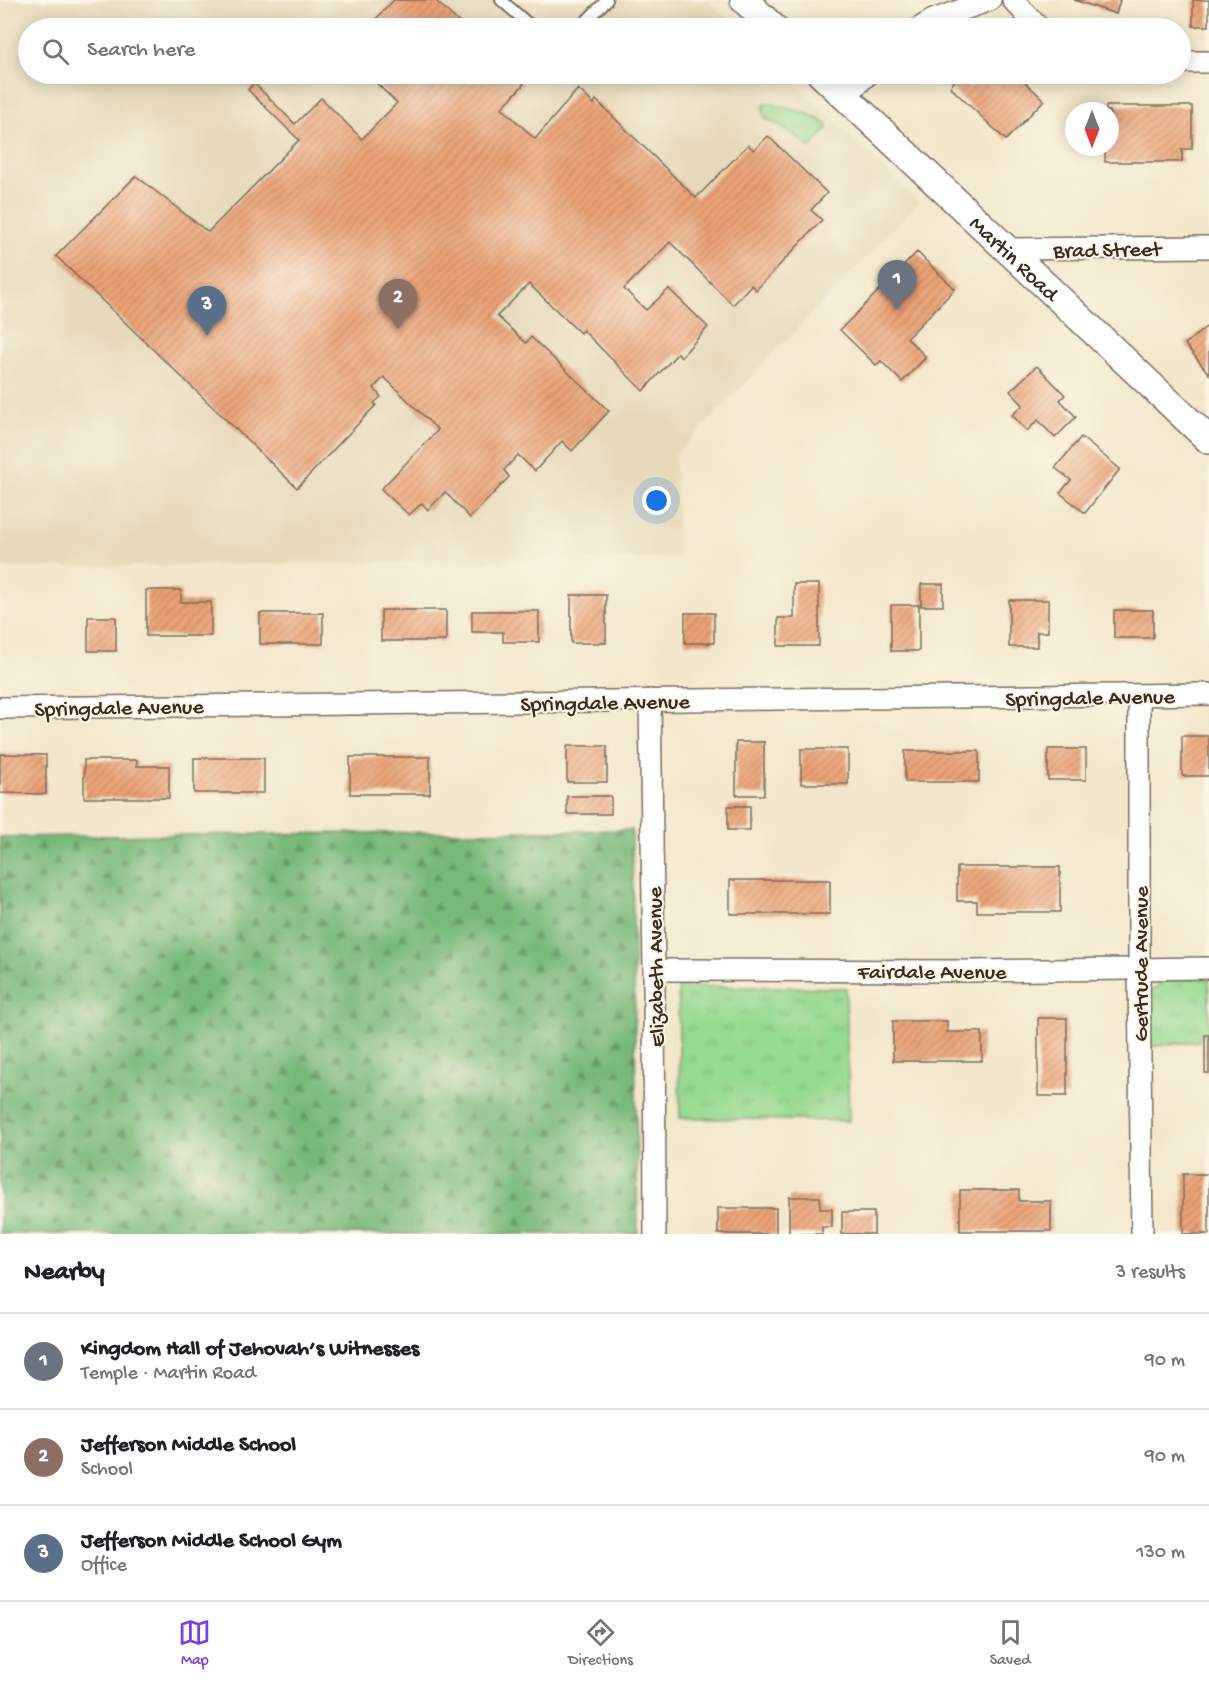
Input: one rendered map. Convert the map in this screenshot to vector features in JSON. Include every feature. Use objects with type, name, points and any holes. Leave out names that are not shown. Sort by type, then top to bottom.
[{"type":"street","points":[[744,0],[763,18]]},
{"type":"street","points":[[939,18],[990,0]]},
{"type":"street","points":[[1013,0],[1030,18]]},
{"type":"street","points":[[1191,62],[1209,62]]},
{"type":"street","name":"Martin Road","points":[[832,84],[1209,440]]},
{"type":"street","points":[[845,96],[858,84]]},
{"type":"street","name":"Brad Street","points":[[1006,249],[1209,247]]},
{"type":"street","name":"Springdale Avenue","points":[[0,708],[1209,694]]},
{"type":"street","name":"Gertrude Avenue","points":[[1139,695],[1138,969],[1142,1234]]},
{"type":"street","name":"Elizabeth Avenue","points":[[650,700],[655,1234]]},
{"type":"street","name":"Fairdale Avenue","points":[[654,970],[970,971],[1209,968]]},
{"type":"lane","points":[[501,0],[521,18]]},
{"type":"lane","points":[[589,18],[607,0]]},
{"type":"shaded area","points":[[0,0],[707,0],[726,18],[18,18],[18,84],[795,84],[919,202],[675,456],[678,558],[0,568]]},
{"type":"green space","points":[[768,103],[809,114],[827,124],[827,129],[811,147],[778,124],[767,120],[763,111],[764,105]]},
{"type":"green space","points":[[632,830],[638,1234],[0,1234],[0,837]]},
{"type":"green space","points":[[1209,979],[1209,1033],[1201,1033],[1199,1041],[1150,1047],[1149,995],[1154,988],[1168,981]]},
{"type":"green space","points":[[678,986],[846,988],[849,1121],[680,1118]]},
{"type":"building","points":[[394,0],[435,0],[454,18],[377,18]]},
{"type":"building","points":[[1074,0],[1120,0],[1116,14]]},
{"type":"building","points":[[1193,0],[1209,0],[1209,26],[1193,26]]},
{"type":"building","points":[[253,84],[295,124],[321,98],[362,139],[397,103],[377,84],[524,84],[502,108],[535,139],[578,89],[594,104],[596,100],[696,198],[748,145],[754,150],[768,136],[827,193],[811,210],[822,220],[756,290],[751,285],[733,305],[670,242],[624,289],[646,310],[669,289],[708,327],[681,357],[678,353],[643,391],[583,330],[580,333],[529,284],[497,316],[526,343],[531,337],[609,411],[572,451],[562,441],[535,471],[518,455],[504,470],[509,477],[470,518],[445,492],[428,510],[422,503],[409,515],[381,489],[438,430],[384,377],[374,388],[381,397],[374,403],[376,405],[297,488],[56,256],[136,176],[208,232],[299,140],[248,90]]},
{"type":"building","points":[[952,84],[1027,84],[1044,100],[1006,140],[950,87]]},
{"type":"building","points":[[1119,106],[1192,106],[1192,149],[1182,149],[1182,162],[1105,162],[1105,156],[1119,156]]},
{"type":"building","points":[[917,252],[955,289],[907,338],[926,357],[902,382],[881,361],[876,365],[840,330]]},
{"type":"building","points":[[1206,327],[1209,331],[1209,374],[1185,344]]},
{"type":"building","points":[[1037,366],[1065,395],[1060,400],[1076,417],[1055,438],[1038,420],[1027,431],[1012,415],[1023,405],[1010,391]]},
{"type":"building","points":[[1081,437],[1120,469],[1085,513],[1060,493],[1071,480],[1055,468]]},
{"type":"building","points":[[794,584],[819,584],[819,646],[778,646],[778,618],[794,618]]},
{"type":"building","points":[[921,584],[943,584],[943,606],[921,606]]},
{"type":"building","points":[[146,590],[181,590],[181,602],[211,602],[211,636],[146,636]]},
{"type":"building","points":[[571,595],[606,595],[606,643],[571,643]]},
{"type":"building","points":[[1009,600],[1048,600],[1048,632],[1037,632],[1037,647],[1009,647]]},
{"type":"building","points":[[891,605],[919,605],[919,651],[891,651]]},
{"type":"building","points":[[381,610],[446,610],[446,641],[381,641]]},
{"type":"building","points":[[1114,610],[1153,610],[1153,638],[1114,638]]},
{"type":"building","points":[[472,611],[539,611],[539,642],[503,642],[503,632],[472,632]]},
{"type":"building","points":[[260,613],[323,613],[323,644],[260,644]]},
{"type":"building","points":[[685,613],[714,613],[714,643],[685,643]]},
{"type":"building","points":[[88,617],[116,617],[116,651],[88,651]]},
{"type":"building","points":[[1182,736],[1209,736],[1209,776],[1182,776]]},
{"type":"building","points":[[736,742],[764,742],[764,795],[736,795]]},
{"type":"building","points":[[567,746],[607,746],[607,782],[567,782]]},
{"type":"building","points":[[801,749],[848,749],[848,784],[801,784]]},
{"type":"building","points":[[1048,749],[1086,749],[1086,780],[1048,780]]},
{"type":"building","points":[[905,751],[979,751],[979,782],[905,782]]},
{"type":"building","points":[[0,754],[46,755],[46,794],[0,793]]},
{"type":"building","points":[[350,757],[430,757],[430,794],[350,794]]},
{"type":"building","points":[[194,758],[264,758],[264,793],[194,793]]},
{"type":"building","points":[[84,760],[137,760],[137,766],[169,766],[169,798],[84,798]]},
{"type":"building","points":[[567,796],[611,796],[611,814],[567,814]]},
{"type":"building","points":[[728,806],[750,806],[750,830],[728,830]]},
{"type":"building","points":[[957,867],[1060,867],[1060,912],[977,912],[977,901],[957,901]]},
{"type":"building","points":[[730,880],[830,880],[830,914],[730,914]]},
{"type":"building","points":[[1038,1018],[1067,1018],[1067,1096],[1038,1096]]},
{"type":"building","points":[[893,1021],[947,1021],[947,1032],[982,1032],[982,1061],[893,1061]]},
{"type":"building","points":[[1205,1035],[1209,1035],[1209,1073],[1205,1073]]},
{"type":"building","points":[[1183,1174],[1209,1174],[1209,1234],[1183,1234]]},
{"type":"building","points":[[960,1190],[1019,1190],[1019,1201],[1051,1201],[1051,1231],[960,1231]]},
{"type":"building","points":[[789,1197],[820,1197],[820,1209],[832,1209],[832,1227],[822,1227],[822,1234],[789,1234]]},
{"type":"building","points":[[718,1208],[776,1208],[776,1234],[718,1234]]},
{"type":"building","points":[[842,1212],[874,1212],[874,1234],[842,1234]]},
{"type":"place","name":"Kingdom Hall of Jehovah’s Witnesses","points":[[897,310]]},
{"type":"place","name":"Jefferson Middle School","points":[[398,329]]},
{"type":"place","name":"Jefferson Middle School Gym","points":[[207,336]]}]
